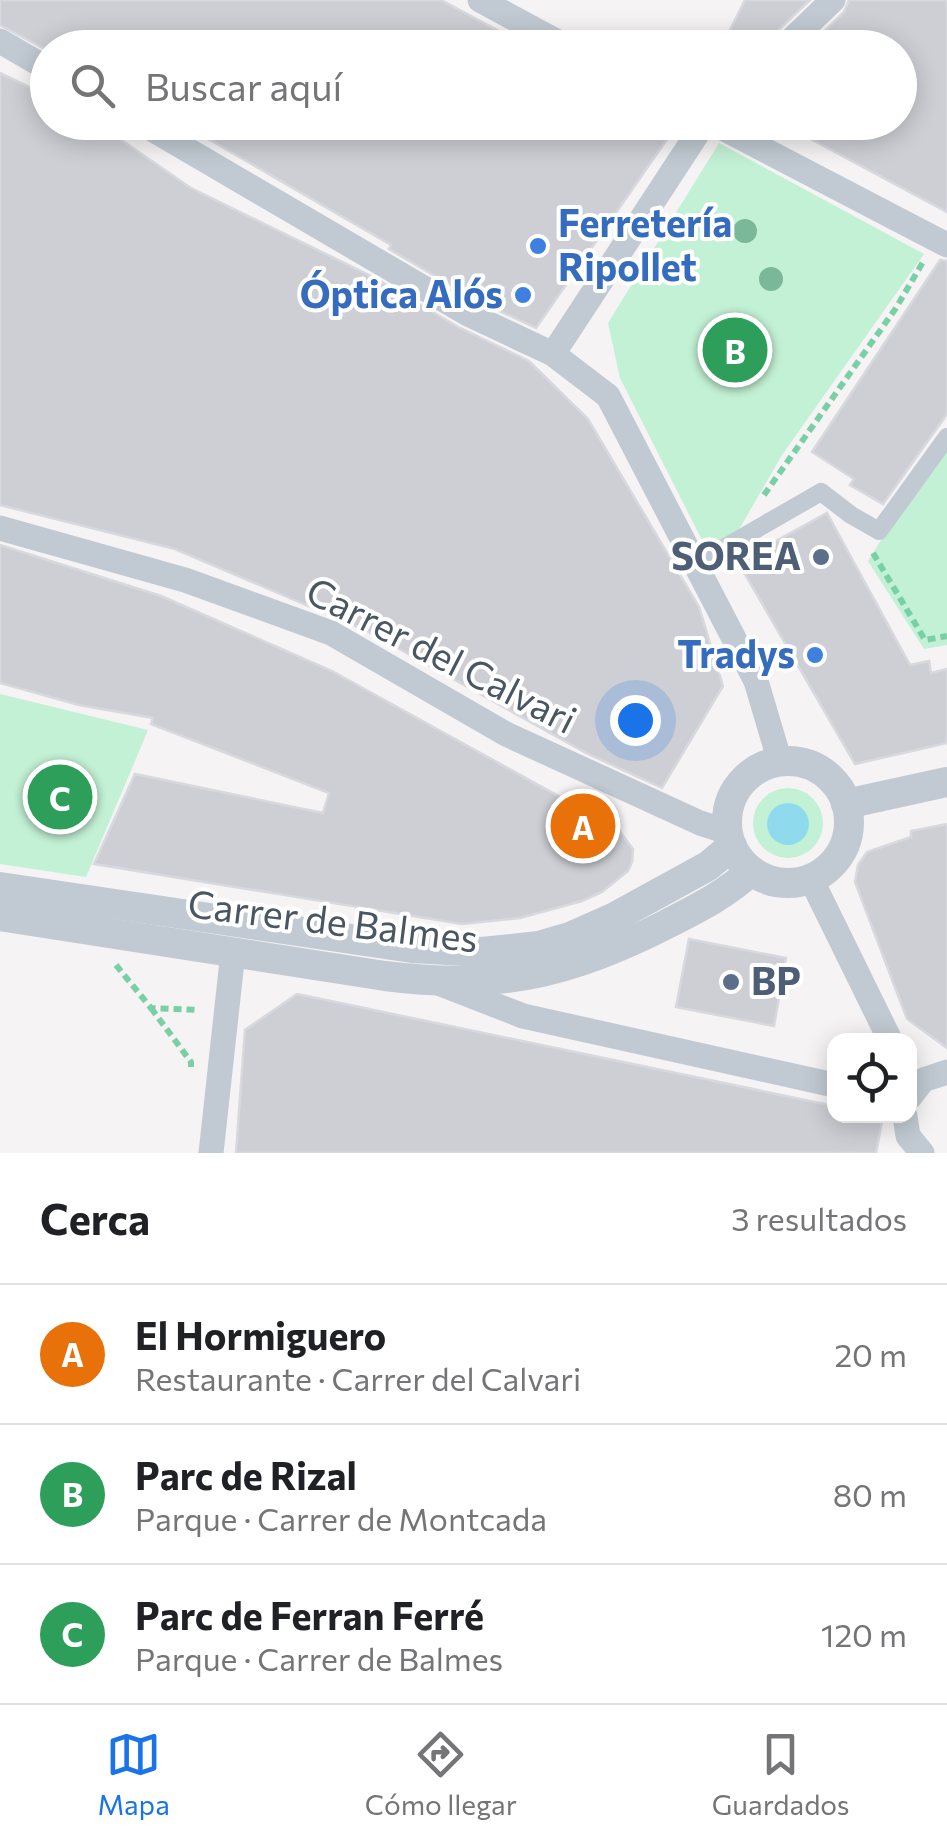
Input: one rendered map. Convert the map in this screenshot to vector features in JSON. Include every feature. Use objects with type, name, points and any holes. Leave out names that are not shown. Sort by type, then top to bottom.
[{"type":"street","points":[[480,0],[536,30]]},
{"type":"street","points":[[802,30],[833,0]]},
{"type":"street","points":[[0,41],[30,58]]},
{"type":"street","points":[[171,140],[468,314],[552,354],[608,396],[756,682],[780,762]]},
{"type":"street","points":[[552,354],[696,140]]},
{"type":"street","points":[[743,140],[942,242]]},
{"type":"street","points":[[696,564],[821,492],[879,531],[947,437]]},
{"type":"street","name":"Carrer del Calvari","points":[[0,528],[184,580],[331,634],[506,734],[730,839]]},
{"type":"street","points":[[780,762],[797,762],[828,776],[839,788],[850,822],[839,856],[811,879],[794,883],[771,881],[751,871],[730,839],[728,812],[734,794],[746,778],[780,762]]},
{"type":"street","points":[[846,804],[947,782]]},
{"type":"street","name":"Carrer de Balmes","points":[[0,887],[412,948],[516,950],[570,937],[615,917],[708,866],[730,839]]},
{"type":"street","name":"Carrer de Balmes","points":[[0,916],[436,982],[492,981],[581,964],[623,947],[728,893],[751,871]]},
{"type":"street","points":[[811,879],[887,1033]]},
{"type":"street","points":[[211,1153],[234,952]]},
{"type":"street","points":[[436,982],[522,1016],[827,1083]]},
{"type":"street","points":[[917,1084],[947,1072]]},
{"type":"street","points":[[906,1123],[908,1136],[918,1152]]},
{"type":"path","points":[[763,498],[942,242]]},
{"type":"path","points":[[850,515],[925,640],[947,636]]},
{"type":"path","points":[[151,1008],[191,1062],[190,1080]]},
{"type":"green space","points":[[719,143],[924,254],[782,455],[737,533],[707,550],[620,378],[608,323]]},
{"type":"green space","points":[[947,435],[947,645],[924,649],[868,561]]},
{"type":"green space","points":[[0,694],[148,730],[86,877],[0,864]]},
{"type":"green space","points":[[788,788],[813,798],[823,823],[813,848],[788,858],[763,848],[753,823],[763,798]]},
{"type":"water","points":[[788,803],[803,809],[809,824],[803,839],[788,845],[773,839],[767,824],[773,809]]},
{"type":"building","points":[[0,0],[441,0],[497,30],[30,30],[30,41],[0,25]]},
{"type":"building","points":[[745,0],[810,0],[778,30],[730,30]]},
{"type":"building","points":[[849,0],[947,0],[947,212],[813,140],[917,140],[917,30],[826,30],[844,12]]},
{"type":"building","points":[[0,73],[30,87],[30,140],[121,140],[191,188],[373,277],[460,328],[529,361],[588,419],[699,607],[723,686],[662,788],[586,753],[367,631],[175,549],[0,505]]},
{"type":"building","points":[[210,140],[667,140],[536,328],[476,300],[389,249],[391,245]]},
{"type":"building","points":[[940,260],[947,261],[947,414],[883,504],[850,485],[854,479],[812,452]]},
{"type":"building","points":[[827,513],[910,665],[929,661],[931,673],[947,669],[947,743],[855,764],[738,562]]},
{"type":"building","points":[[0,545],[161,596],[332,671],[618,829],[633,849],[628,871],[602,892],[582,901],[520,918],[462,924],[94,864],[135,774],[323,813],[329,793],[151,724],[153,718],[79,705],[0,683]]},
{"type":"building","points":[[947,824],[947,1048],[907,1019],[855,882],[858,865],[867,852],[911,837],[911,831]]},
{"type":"building","name":"BP","points":[[689,939],[786,958],[774,1026],[676,1007]]},
{"type":"building","points":[[297,994],[827,1105],[827,1123],[882,1123],[876,1153],[236,1153],[245,1030]]},
{"type":"place","name":"Ferretería Ripollet","points":[[538,246]]},
{"type":"place","name":"Óptica Alós","points":[[523,295]]},
{"type":"place","name":"Parc de Rizal","points":[[735,350]]},
{"type":"place","name":"SOREA","points":[[821,557]]},
{"type":"place","name":"Tradys","points":[[815,655]]},
{"type":"place","name":"Parc de Ferran Ferré","points":[[60,797]]},
{"type":"place","name":"El Hormiguero","points":[[583,826]]},
{"type":"place","name":"BP","points":[[731,982]]}]
